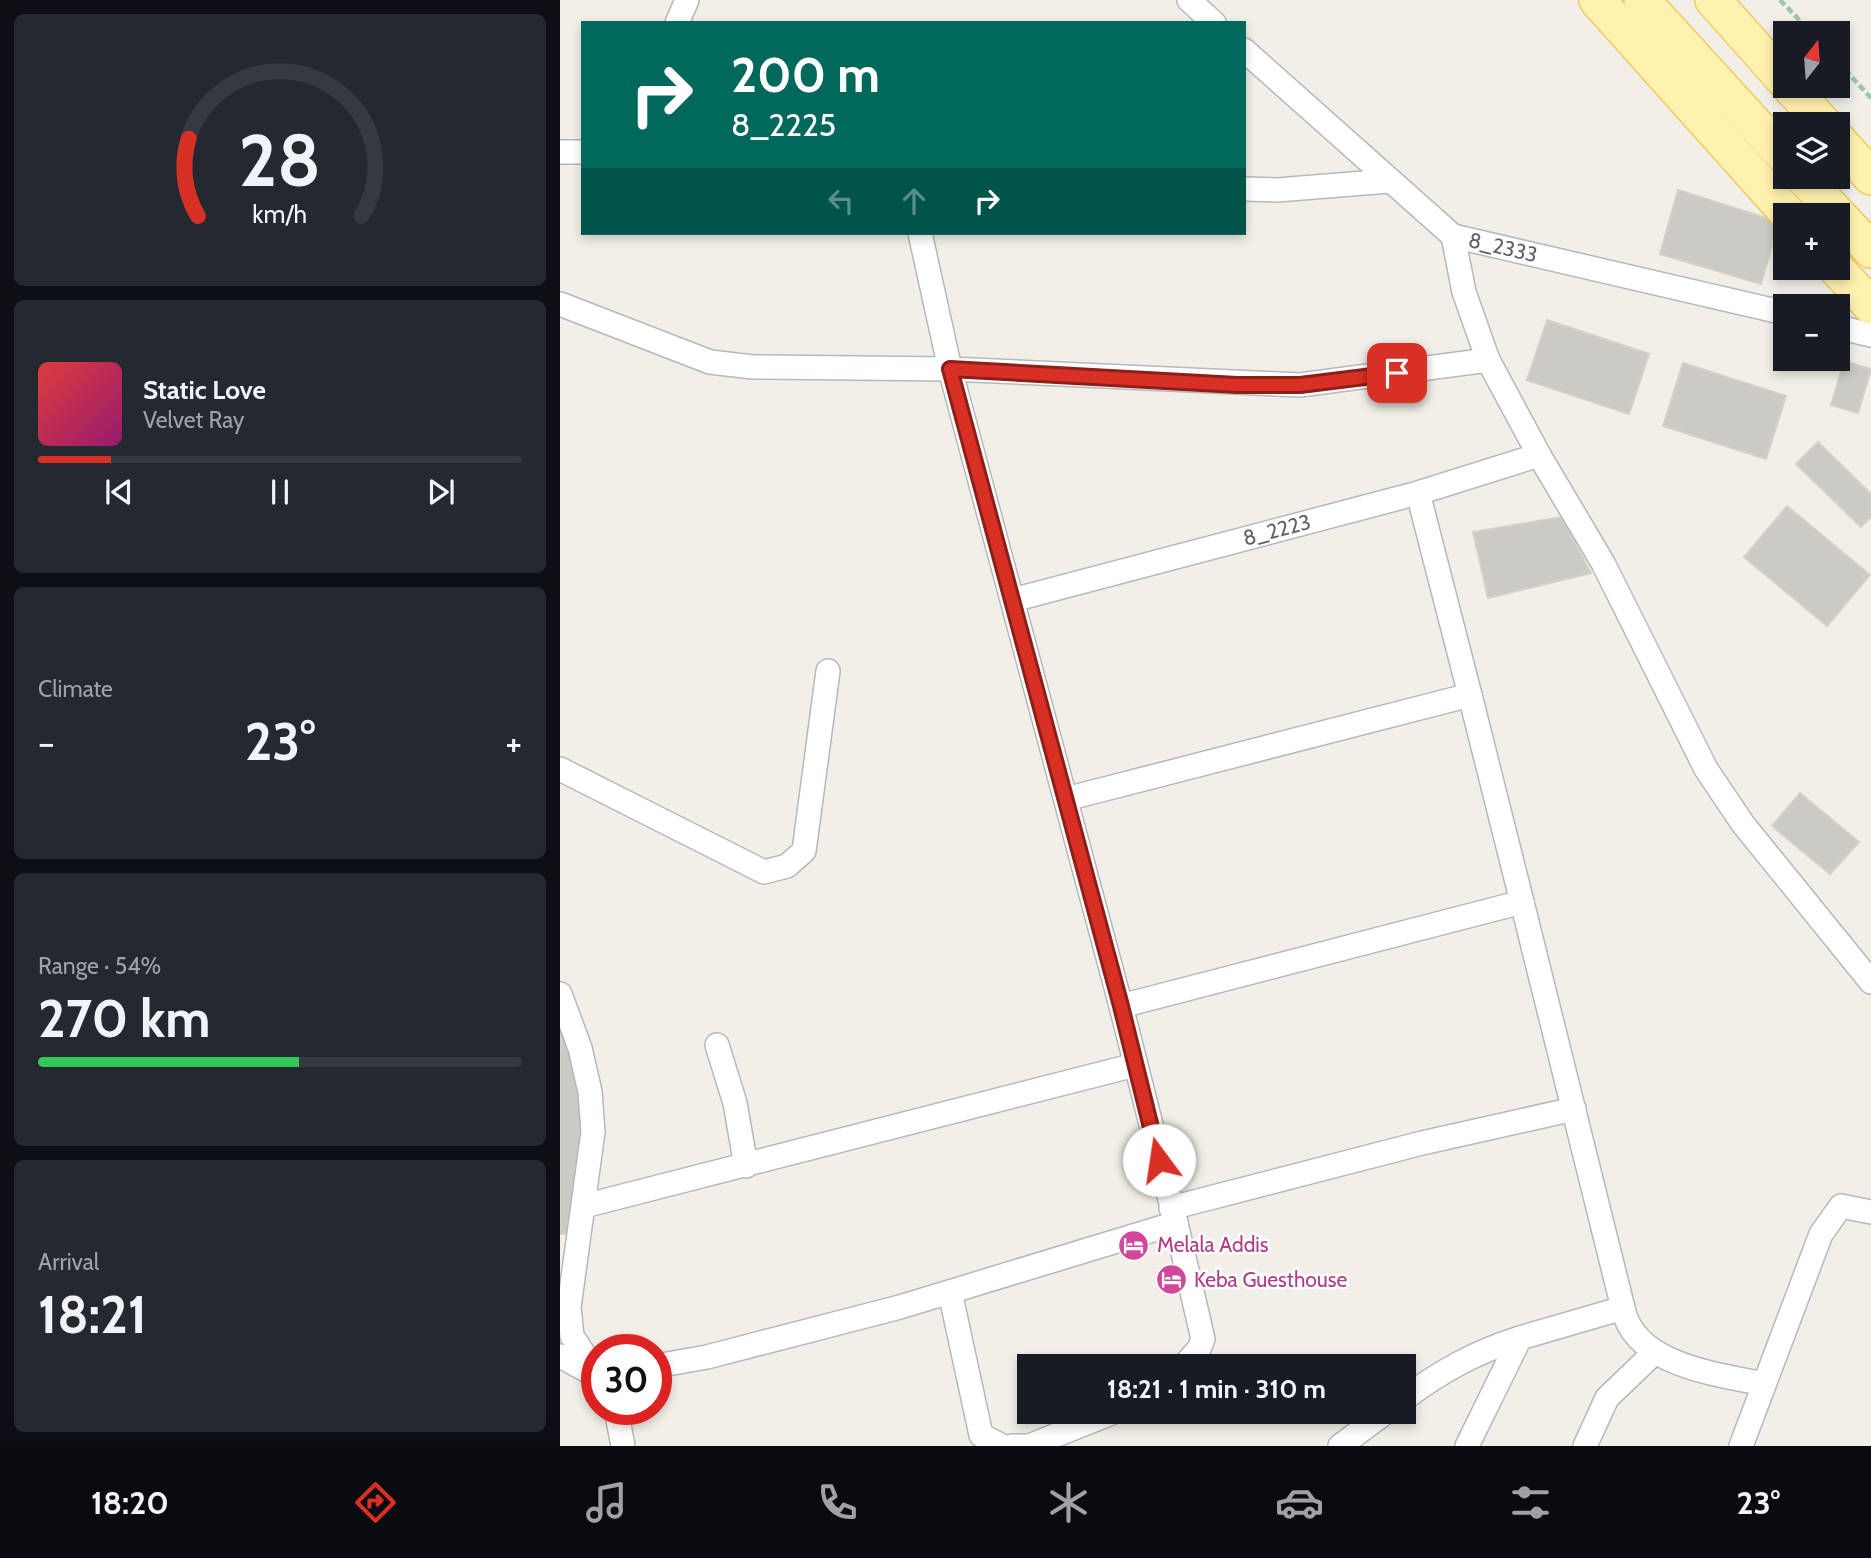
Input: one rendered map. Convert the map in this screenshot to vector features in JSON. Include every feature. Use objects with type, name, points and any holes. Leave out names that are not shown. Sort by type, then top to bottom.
[{"type":"main road","points":[[1597,0],[1779,203]]},
{"type":"main road","points":[[1642,0],[1773,144]]},
{"type":"main road","points":[[1713,0],[1773,68]]},
{"type":"main road","points":[[1800,98],[1813,112]]},
{"type":"main road","points":[[1850,153],[1871,177]]},
{"type":"main road","points":[[1814,189],[1871,250]]},
{"type":"main road","points":[[1847,280],[1871,306]]},
{"type":"street","points":[[678,21],[687,0]]},
{"type":"street","points":[[1189,0],[1212,21]]},
{"type":"street","name":"8_2333","points":[[1246,52],[1453,236],[1773,310]]},
{"type":"street","points":[[560,152],[581,152]]},
{"type":"street","points":[[1246,189],[1277,190],[1389,181]]},
{"type":"street","points":[[920,235],[950,369],[1121,1006],[1174,1215],[1203,1339],[1195,1354]]},
{"type":"street","points":[[1453,236],[1464,292],[1489,359],[1539,455],[1603,564],[1706,769],[1743,824],[1871,982]]},
{"type":"street","points":[[560,304],[710,362],[752,367],[950,369],[1237,385],[1300,385],[1489,359]]},
{"type":"street","points":[[1850,330],[1871,335]]},
{"type":"street","name":"8_2223","points":[[1013,600],[1418,493],[1539,455]]},
{"type":"street","points":[[1418,493],[1626,1323],[1633,1335],[1654,1352],[1708,1372],[1764,1384]]},
{"type":"street","points":[[561,771],[764,872],[787,866],[804,851],[828,671]]},
{"type":"street","points":[[1066,799],[1470,695]]},
{"type":"street","points":[[1121,1006],[1522,902]]},
{"type":"street","points":[[560,994],[580,1048],[590,1092],[593,1132],[569,1307],[572,1336],[581,1350]]},
{"type":"street","points":[[717,1045],[735,1103],[746,1166]]},
{"type":"street","points":[[584,1206],[1135,1065]]},
{"type":"street","points":[[672,1363],[707,1357],[950,1292],[1174,1215],[1422,1143],[1574,1109]]},
{"type":"street","points":[[1741,1446],[1821,1234],[1841,1206],[1871,1212]]},
{"type":"street","points":[[950,1292],[981,1434],[1002,1446]]},
{"type":"street","points":[[1416,1390],[1441,1371],[1482,1350],[1623,1308]]},
{"type":"street","points":[[1468,1446],[1520,1338]]},
{"type":"street","points":[[1585,1446],[1607,1398],[1654,1352]]},
{"type":"street","points":[[560,1356],[581,1367]]},
{"type":"street","points":[[1012,1446],[1029,1446],[1084,1424]]},
{"type":"street","points":[[1340,1446],[1369,1424]]},
{"type":"street","points":[[619,1425],[622,1446]]},
{"type":"path","points":[[1780,0],[1800,21]]},
{"type":"path","points":[[1850,75],[1871,98]]},
{"type":"building","points":[[1678,190],[1773,220],[1773,243],[1761,284],[1660,254]]},
{"type":"building","points":[[1547,320],[1649,354],[1629,414],[1527,380]]},
{"type":"building","points":[[1683,363],[1786,396],[1766,459],[1663,426]]},
{"type":"building","points":[[1850,363],[1871,369],[1858,413],[1831,405],[1841,371],[1850,371]]},
{"type":"building","points":[[1818,442],[1871,494],[1871,517],[1861,527],[1796,464]]},
{"type":"building","points":[[1787,506],[1870,575],[1827,626],[1744,557]]},
{"type":"building","points":[[1561,517],[1591,573],[1488,598],[1473,532]]},
{"type":"building","points":[[1800,793],[1859,842],[1830,874],[1772,826]]},
{"type":"building","points":[[560,1018],[581,1072],[585,1114],[574,1233],[560,1234]]},
{"type":"place","name":"Melala Addis","points":[[1134,1245]]},
{"type":"place","name":"Keba Guesthouse","points":[[1171,1280]]},
{"type":"route","points":[[1159,1160],[1121,1006],[950,369],[1237,385],[1300,385],[1397,373]]}]
